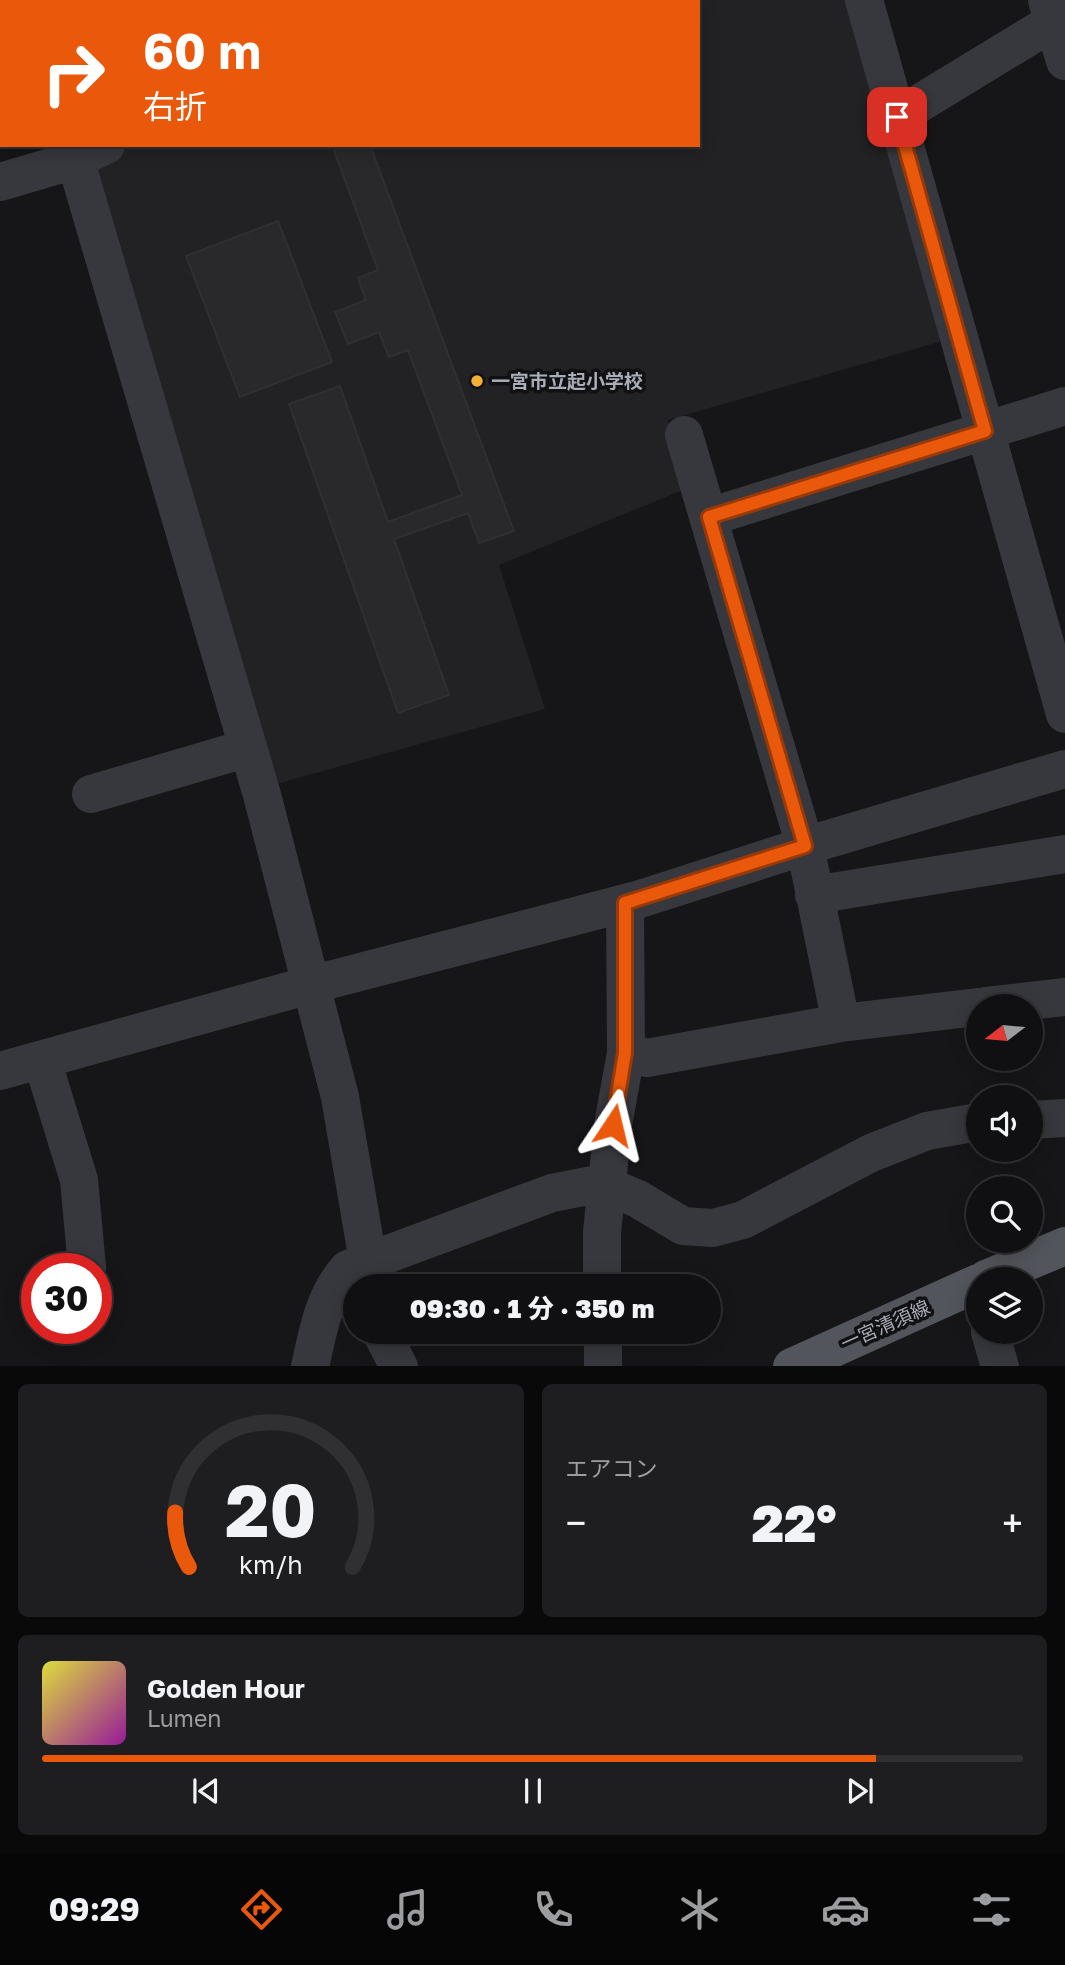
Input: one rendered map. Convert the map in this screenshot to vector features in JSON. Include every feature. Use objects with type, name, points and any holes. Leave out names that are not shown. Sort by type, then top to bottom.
[{"type":"main road","name":"一宮清須線","points":[[1023,1267],[1065,1246]]},
{"type":"main road","name":"一宮清須線","points":[[794,1366],[966,1294]]},
{"type":"street","points":[[864,0],[1065,713]]},
{"type":"street","points":[[897,117],[1050,11],[1065,61]]},
{"type":"street","points":[[0,182],[84,150],[248,748],[340,1097],[358,1272]]},
{"type":"street","points":[[709,517],[1065,407]]},
{"type":"street","points":[[684,435],[805,846],[841,1023]]},
{"type":"street","points":[[91,794],[248,748]]},
{"type":"street","points":[[0,1071],[310,985],[625,903],[1065,769]]},
{"type":"street","points":[[814,895],[1063,865]]},
{"type":"street","points":[[603,1274],[602,1232],[613,1125],[625,1053],[625,903]]},
{"type":"street","points":[[1043,1000],[1065,997]]},
{"type":"street","points":[[625,1053],[647,1058],[841,1023],[966,1008]]},
{"type":"street","points":[[43,1060],[79,1180],[86,1253]]},
{"type":"street","points":[[1043,1119],[1065,1118]]},
{"type":"street","points":[[310,1366],[321,1315],[334,1285],[358,1272],[552,1193],[593,1185],[607,1186],[638,1199],[683,1226],[713,1228],[743,1220],[871,1153],[927,1131],[966,1124]]},
{"type":"street","points":[[387,1344],[398,1366]]},
{"type":"street","points":[[603,1344],[603,1366]]},
{"type":"street","points":[[993,1344],[1000,1366]]},
{"type":"shaded area","name":"一宮市立起小学校","points":[[700,0],[848,0],[941,332],[939,342],[668,420],[683,490],[499,565],[545,709],[269,786],[89,178],[98,161],[129,147],[700,147]]},
{"type":"building","points":[[333,147],[371,147],[514,531],[479,543],[468,513],[394,539],[449,695],[398,713],[289,404],[340,386],[388,522],[462,495],[408,350],[389,357],[379,332],[348,344],[335,312],[366,300],[358,278],[378,270]]},
{"type":"building","points":[[278,221],[332,362],[240,397],[186,256]]},
{"type":"place","name":"一宮市立起小学校","points":[[477,381]]},
{"type":"route","points":[[613,1125],[625,1053],[625,903],[805,846],[709,517],[985,431],[897,117]]}]
